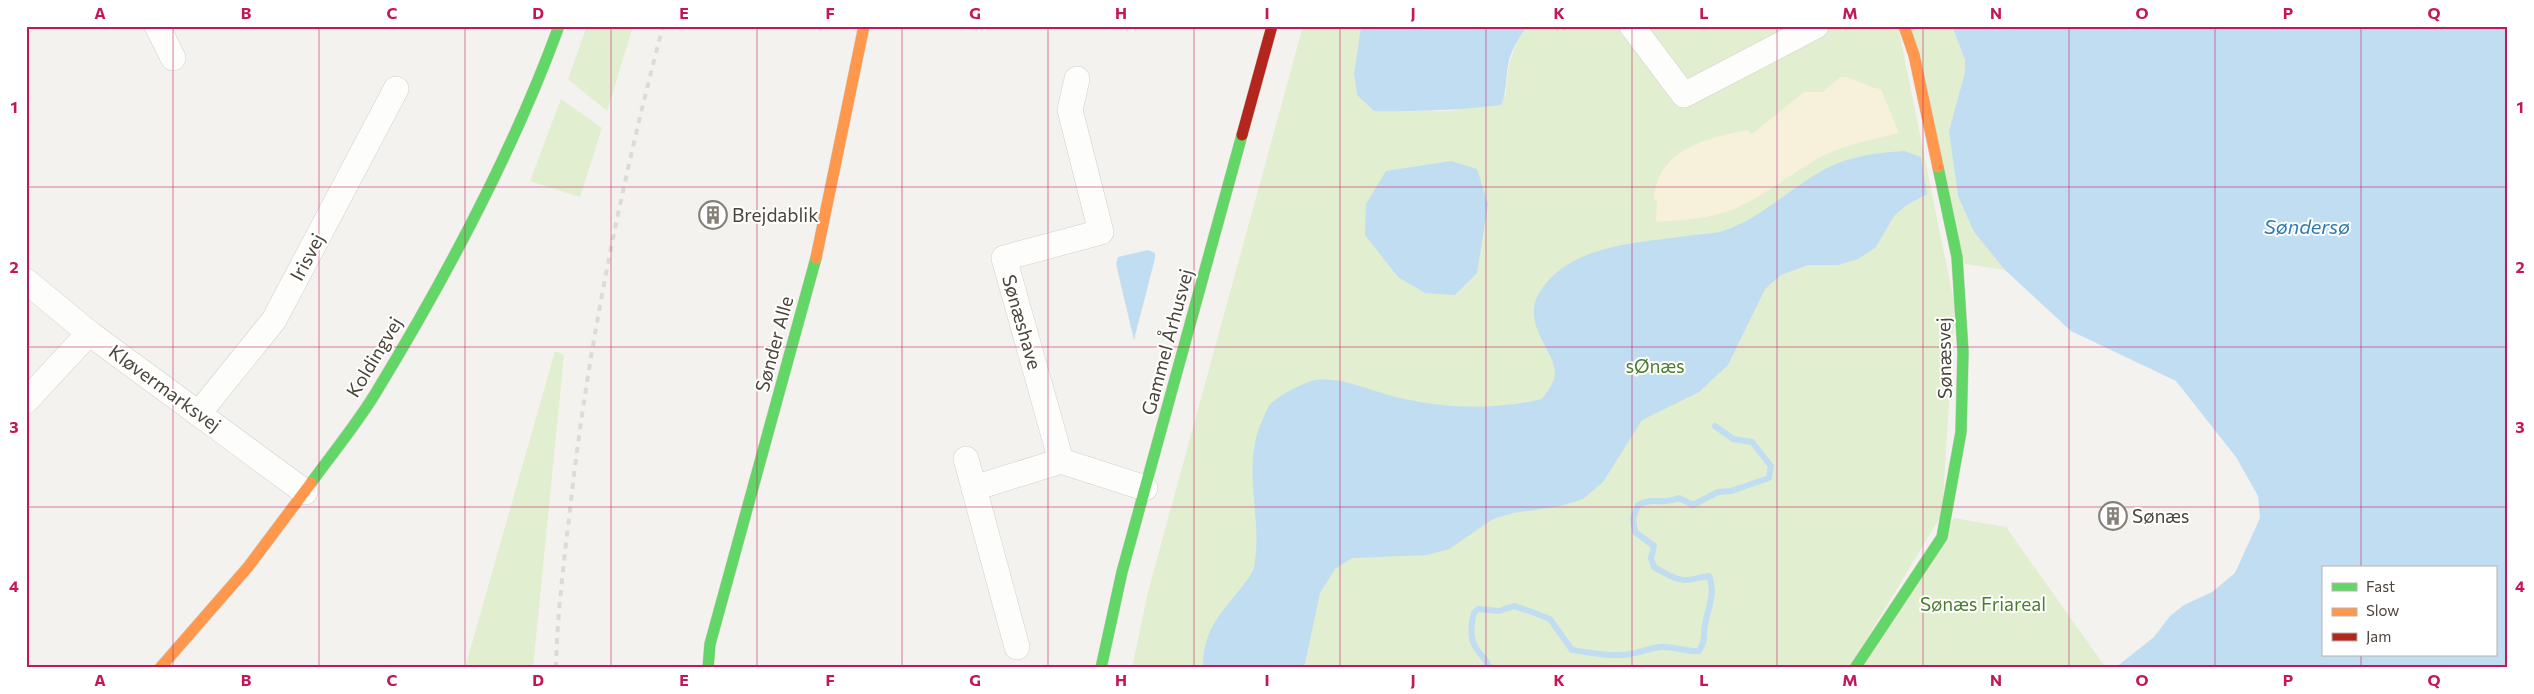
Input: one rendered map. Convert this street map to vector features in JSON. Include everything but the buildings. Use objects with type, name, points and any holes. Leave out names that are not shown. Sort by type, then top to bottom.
[{"type":"street","points":[[157,26],[173,58]]},
{"type":"street","name":"Koldingvej","points":[[160,668],[248,567],[374,396],[497,172],[543,70],[559,26]]},
{"type":"street","name":"Sønder Alle","points":[[708,668],[710,644],[822,235],[864,26]]},
{"type":"street","name":"Gammel Århusvej","points":[[1101,668],[1122,572],[1272,26]]},
{"type":"street","points":[[1632,26],[1684,95],[1816,26]]},
{"type":"street","name":"Sønæsvej","points":[[1855,668],[1942,537],[1961,432],[1964,352],[1957,257],[1914,55],[1904,26]]},
{"type":"street","name":"Sønæshave","points":[[1061,461],[1004,258],[1101,232],[1070,110],[1077,79]]},
{"type":"street","name":"Irisvej","points":[[199,413],[274,320],[396,89]]},
{"type":"street","name":"Kløvermarksvej","points":[[26,281],[89,333],[305,492]]},
{"type":"street","points":[[26,401],[89,333]]},
{"type":"street","points":[[966,459],[1018,647]]},
{"type":"street","points":[[974,488],[1061,461],[1145,488]]},
{"type":"green space","points":[[587,26],[633,26],[607,111],[568,79]]},
{"type":"green space","name":"sØnæs","points":[[1303,26],[1361,26],[1354,74],[1357,95],[1374,111],[1450,111],[1506,95],[1507,76],[1511,59],[1517,43],[1527,26],[1898,26],[1955,307],[1942,514],[1849,668],[1132,668],[1148,592]]},
{"type":"green space","points":[[1910,26],[1952,26],[1965,60],[1965,72],[1949,131],[1958,196],[1974,232],[2005,270],[1965,264]]},
{"type":"green space","points":[[561,99],[602,128],[580,197],[530,181]]},
{"type":"green space","points":[[555,351],[564,355],[533,668],[465,668]]},
{"type":"green space","name":"Sønæs Friareal","points":[[1954,518],[2006,527],[2106,668],[1861,668]]},
{"type":"sand","points":[[1841,77],[1881,89],[1899,133],[1828,153],[1756,198],[1734,209],[1706,217],[1656,222],[1657,201],[1654,200],[1657,183],[1664,169],[1673,158],[1700,142],[1715,137],[1747,130],[1752,134],[1804,92],[1822,92]]},
{"type":"water","points":[[1361,26],[1527,26],[1515,45],[1509,61],[1501,105],[1438,110],[1374,111],[1357,95],[1354,74]]},
{"type":"water","name":"Søndersø","points":[[1952,26],[2508,26],[2508,668],[2115,668],[2154,637],[2170,616],[2184,605],[2212,592],[2235,573],[2260,518],[2258,496],[2236,457],[2176,381],[2071,331],[2005,270],[1974,232],[1958,196],[1949,131],[1965,72],[1965,60]]},
{"type":"water","points":[[1904,151],[1921,157],[1927,194],[1907,205],[1894,216],[1876,247],[1858,259],[1838,265],[1808,265],[1781,275],[1765,289],[1728,365],[1699,392],[1642,420],[1603,482],[1583,499],[1561,506],[1513,513],[1493,519],[1449,549],[1427,555],[1352,558],[1335,569],[1320,593],[1304,668],[1203,668],[1209,633],[1219,616],[1248,579],[1254,566],[1256,531],[1252,469],[1253,454],[1263,417],[1272,402],[1304,384],[1324,379],[1345,382],[1418,402],[1453,406],[1507,405],[1542,399],[1553,382],[1555,370],[1537,328],[1534,316],[1535,303],[1541,290],[1554,274],[1590,254],[1610,248],[1723,231],[1751,218],[1814,176],[1836,164],[1864,156]]},
{"type":"water","points":[[1451,161],[1477,169],[1488,204],[1477,273],[1455,295],[1425,293],[1398,277],[1365,235],[1366,204],[1386,171]]},
{"type":"water","points":[[1148,250],[1155,253],[1155,258],[1134,340],[1116,264],[1118,257]]},
{"type":"waterway","points":[[1489,668],[1472,639],[1472,622],[1474,613],[1478,609],[1499,611],[1514,606],[1550,619],[1572,650],[1616,655],[1661,647],[1699,651],[1703,641],[1712,594],[1709,576],[1681,580],[1654,567],[1651,558],[1654,546],[1635,532],[1633,518],[1638,505],[1643,503],[1679,498],[1693,505],[1718,492],[1731,491],[1769,478],[1771,466],[1752,442],[1733,439],[1715,426]]},
{"type":"railway","points":[[556,668],[559,608],[577,448],[596,326],[633,146],[663,26]]},
{"type":"traffic: fast","points":[[311,483],[375,394],[452,260],[521,120],[559,26]]},
{"type":"traffic: fast","points":[[1101,668],[1122,572],[1242,135]]},
{"type":"traffic: fast","points":[[1855,668],[1942,537],[1961,432],[1963,352],[1957,257],[1938,167]]},
{"type":"traffic: fast","points":[[708,668],[710,644],[816,258]]},
{"type":"traffic: slow","points":[[816,258],[864,26]]},
{"type":"traffic: slow","points":[[1904,26],[1914,55],[1938,167]]},
{"type":"traffic: slow","points":[[160,668],[248,567],[311,483]]},
{"type":"traffic: jam","points":[[1242,135],[1272,26]]},
{"type":"place","name":"Brejdablik","points":[[713,215]]},
{"type":"place","name":"Sønæs","points":[[2113,516]]}]
